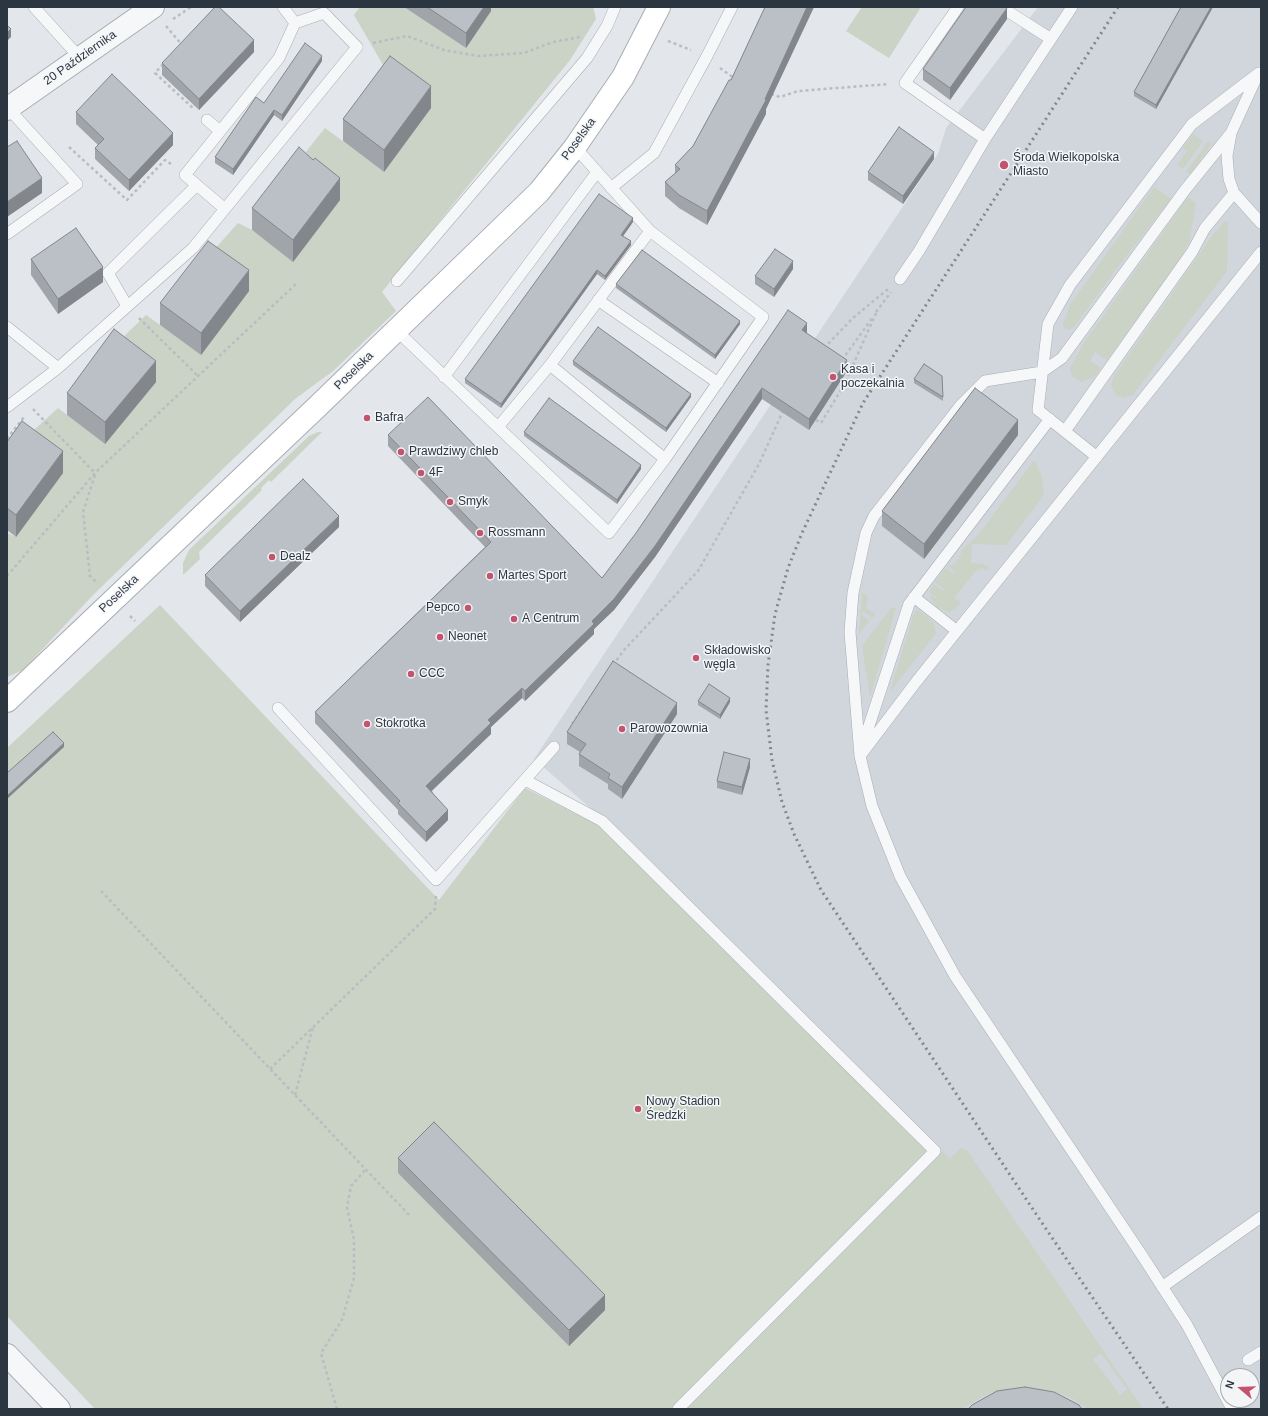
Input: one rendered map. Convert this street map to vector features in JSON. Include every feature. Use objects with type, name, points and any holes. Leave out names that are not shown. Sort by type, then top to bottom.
[{"type":"street","name":"20 Października","points":[[8,108],[153,7]]},
{"type":"street","name":"Poselska","points":[[7,701],[539,192],[575,147],[623,77],[659,7]]},
{"type":"street","points":[[7,1355],[58,1409]]},
{"type":"lane","points":[[34,7],[80,58]]},
{"type":"lane","points":[[283,7],[295,23]]},
{"type":"lane","points":[[397,281],[586,58],[607,26],[614,7]]},
{"type":"lane","points":[[611,188],[654,153],[732,7]]},
{"type":"lane","points":[[958,7],[905,83],[985,139]]},
{"type":"lane","points":[[1001,7],[1051,40]]},
{"type":"lane","points":[[900,279],[919,251],[985,139],[1072,7]]},
{"type":"lane","points":[[7,407],[58,368],[193,248],[225,209],[357,47],[324,13],[295,23],[279,58],[185,175],[225,209]]},
{"type":"lane","points":[[1232,1409],[1187,1325],[955,976],[900,876],[872,806],[860,756],[850,632],[853,593],[866,533],[874,516],[961,405],[985,382],[1042,372],[1062,358],[1186,190],[1231,133],[1260,71]]},
{"type":"lane","points":[[1097,456],[1038,410],[1048,324],[1070,285],[1192,124],[1260,71]]},
{"type":"lane","points":[[7,234],[77,184],[8,108]]},
{"type":"lane","points":[[203,117],[220,131]]},
{"type":"lane","points":[[1231,133],[1227,156],[1229,179],[1234,193],[1261,223]]},
{"type":"lane","points":[[396,330],[609,533],[665,459],[763,317],[650,230],[575,147]]},
{"type":"lane","points":[[444,377],[597,172]]},
{"type":"lane","points":[[127,306],[108,273],[197,185]]},
{"type":"lane","points":[[1065,431],[1192,252],[1205,228],[1234,193]]},
{"type":"lane","points":[[498,427],[550,365],[650,230]]},
{"type":"lane","points":[[860,756],[957,631],[1261,252]]},
{"type":"lane","points":[[598,300],[718,383]]},
{"type":"lane","points":[[7,327],[58,368]]},
{"type":"lane","points":[[550,365],[665,459]]},
{"type":"lane","points":[[860,756],[909,604],[1050,419]]},
{"type":"lane","points":[[914,597],[957,631]]},
{"type":"lane","points":[[278,708],[436,880],[554,747]]},
{"type":"lane","points":[[525,780],[602,821],[935,1151],[678,1409]]},
{"type":"lane","points":[[1162,1287],[1261,1217]]},
{"type":"lane","points":[[1248,1360],[1261,1352]]},
{"type":"path","points":[[165,25],[182,45]]},
{"type":"path","points":[[177,51],[188,40]]},
{"type":"path","points":[[166,62],[155,72],[203,117]]},
{"type":"path","points":[[64,143],[127,200],[165,160],[187,177]]},
{"type":"path","points":[[839,365],[900,279]]},
{"type":"path","points":[[819,352],[853,318],[900,279]]},
{"type":"path","points":[[7,576],[95,473],[297,283]]},
{"type":"path","points":[[127,306],[198,375]]},
{"type":"path","points":[[816,420],[821,423],[844,385],[877,311]]},
{"type":"path","points":[[20,397],[95,473]]},
{"type":"path","points":[[611,668],[624,650],[698,571],[759,464],[785,406]]},
{"type":"path","points":[[7,439],[31,408]]},
{"type":"path","points":[[90,576],[83,512],[95,473]]},
{"type":"path","points":[[570,728],[598,685]]},
{"type":"path","points":[[270,1069],[435,909],[436,880]]},
{"type":"path","points":[[101,891],[410,1216]]},
{"type":"path","points":[[295,1095],[313,1027]]},
{"type":"path","points":[[337,1409],[321,1353],[342,1320],[354,1278],[354,1240],[347,1207],[351,1186],[366,1169]]},
{"type":"shaded area","points":[[1038,7],[1261,7],[1261,1409],[711,1409],[626,839],[534,759],[938,154],[946,128]]},
{"type":"green space","points":[[360,7],[404,7],[466,48],[485,7],[593,7],[596,19],[570,60],[382,292],[396,311],[333,371],[295,399],[93,595],[23,670],[7,677],[7,533],[16,537],[63,473],[23,440],[58,408],[105,444],[113,347],[146,315],[202,355],[206,259],[238,223],[252,230],[293,261],[340,200],[297,163],[325,128],[384,172],[431,108],[390,77],[354,15]]},
{"type":"green space","points":[[862,7],[921,7],[889,58],[846,31]]},
{"type":"green space","points":[[1193,134],[1203,141],[1183,169],[1177,165],[1187,151],[1183,148]]},
{"type":"green space","points":[[1208,141],[1212,144],[1190,174],[1186,172]]},
{"type":"green space","points":[[1154,187],[1171,199],[1120,264],[1073,328],[1069,330],[1065,329],[1063,324],[1070,305]]},
{"type":"green space","points":[[1188,197],[1196,203],[1189,242],[1179,261],[1107,360],[1095,352],[1090,361],[1101,368],[1094,377],[1082,382],[1076,379],[1072,376],[1070,368],[1084,343]]},
{"type":"green space","points":[[1225,221],[1228,223],[1227,271],[1133,395],[1124,398],[1116,395],[1111,385],[1114,376],[1212,236]]},
{"type":"green space","points":[[322,432],[271,482],[269,480],[261,488],[262,490],[199,552],[200,559],[183,575],[183,563],[189,550],[309,436]]},
{"type":"green space","points":[[1034,460],[1042,476],[1044,493],[1041,499],[1006,545],[972,544],[971,563],[983,564],[989,567],[987,571],[983,568],[975,572],[954,598],[961,603],[955,609],[949,612],[937,607],[930,597],[930,594],[935,598],[937,597],[929,592],[934,584],[942,591],[944,589],[935,582],[946,568],[954,574],[956,573],[948,566],[949,564],[952,566],[954,563],[958,565],[956,561],[957,559],[961,560],[958,557],[962,554],[960,552],[980,533]]},
{"type":"green space","points":[[862,593],[868,597],[866,608],[875,614],[873,618],[863,611],[861,614],[869,621],[859,634]]},
{"type":"green space","points":[[160,605],[439,900],[525,788],[626,839],[950,1159],[960,1148],[967,1150],[1143,1409],[1088,1409],[1073,1399],[1056,1392],[1027,1387],[992,1392],[961,1409],[95,1409],[7,1316],[7,748]],"holes":[[[1101,1353],[1127,1389],[1120,1395],[1093,1359]]]},
{"type":"green space","points":[[892,607],[896,608],[870,697],[862,646]]},
{"type":"green space","points":[[917,609],[931,620],[934,624],[936,633],[890,692],[913,616]]},
{"type":"building","points":[[215,7],[219,7],[254,40],[199,99],[162,63]]},
{"type":"building","points":[[427,7],[484,7],[466,33]]},
{"type":"building","points":[[765,7],[807,7],[765,99],[766,100],[707,211],[679,195],[665,182],[680,169],[675,165],[693,146],[729,80],[731,80]]},
{"type":"building","points":[[966,7],[1007,8],[950,88],[923,69]]},
{"type":"building","points":[[1181,7],[1211,7],[1156,105],[1134,92]]},
{"type":"building","points":[[7,25],[11,29],[7,33]]},
{"type":"building","points":[[305,43],[322,56],[282,115],[274,110],[233,169],[215,157],[256,97],[264,103]]},
{"type":"building","points":[[390,56],[431,86],[384,150],[343,119]]},
{"type":"building","points":[[112,74],[173,133],[129,180],[95,148],[104,139],[76,112]]},
{"type":"building","points":[[899,127],[934,152],[903,196],[868,172]]},
{"type":"building","points":[[17,141],[42,178],[7,202],[7,147]]},
{"type":"building","points":[[299,147],[313,160],[315,158],[340,178],[293,240],[252,208]]},
{"type":"building","points":[[599,194],[633,218],[621,235],[631,241],[605,276],[597,270],[501,404],[465,379]]},
{"type":"building","points":[[76,228],[103,267],[58,299],[31,259]]},
{"type":"building","points":[[208,241],[249,270],[201,333],[160,303]]},
{"type":"building","points":[[775,249],[793,261],[774,289],[755,276]]},
{"type":"building","points":[[642,250],[740,321],[715,355],[616,284]]},
{"type":"building","name":"A Centrum","points":[[788,310],[807,323],[802,330],[847,360],[809,419],[762,388],[655,546],[614,599],[592,621],[594,624],[525,691],[522,688],[488,720],[491,723],[426,786],[448,810],[426,832],[398,803],[400,801],[315,712],[491,542],[388,435],[428,397],[602,578],[636,533]]},
{"type":"building","points":[[598,327],[691,394],[666,428],[573,361]]},
{"type":"building","points":[[114,329],[156,361],[105,422],[67,393]]},
{"type":"building","points":[[924,364],[942,376],[943,397],[914,379]]},
{"type":"building","points":[[975,388],[1018,420],[924,544],[882,511]]},
{"type":"building","points":[[549,398],[641,465],[617,500],[524,432]]},
{"type":"building","points":[[22,421],[63,451],[16,515],[7,508],[7,442]]},
{"type":"building","name":"Dealz","points":[[303,479],[339,516],[240,611],[205,575]]},
{"type":"building","name":"Parowozownia","points":[[613,661],[677,703],[622,787],[608,778],[610,774],[579,754],[586,744],[567,732]]},
{"type":"building","points":[[709,684],[730,698],[720,715],[698,701]]},
{"type":"building","points":[[53,732],[64,743],[7,796],[7,773]]},
{"type":"building","points":[[724,752],[750,759],[742,787],[717,781]]},
{"type":"building","points":[[434,1122],[605,1295],[569,1330],[398,1158]]},
{"type":"building","points":[[1025,1387],[1054,1392],[1079,1405],[1082,1409],[968,1409],[972,1405],[997,1391]]},
{"type":"railway","points":[[1118,7],[863,403],[802,533],[788,568],[775,614],[768,665],[766,710],[772,760],[782,802],[794,834],[821,890],[1038,1217],[1168,1409]]},
{"type":"place","name":"Środa Wielkopolska Miasto","points":[[1004,165]]},
{"type":"place","name":"Kasa i poczekalnia","points":[[833,377]]},
{"type":"place","name":"Bafra","points":[[367,418]]},
{"type":"place","name":"Prawdziwy chleb","points":[[401,452]]},
{"type":"place","name":"4F","points":[[421,473]]},
{"type":"place","name":"Smyk","points":[[450,502]]},
{"type":"place","name":"Rossmann","points":[[480,533]]},
{"type":"place","name":"Dealz","points":[[272,557]]},
{"type":"place","name":"Martes Sport","points":[[490,576]]},
{"type":"place","name":"Pepco","points":[[468,608]]},
{"type":"place","name":"A Centrum","points":[[514,619]]},
{"type":"place","name":"Neonet","points":[[440,637]]},
{"type":"place","name":"Składowisko węgla","points":[[696,658]]},
{"type":"place","name":"CCC","points":[[411,674]]},
{"type":"place","name":"Stokrotka","points":[[367,724]]},
{"type":"place","name":"Parowozownia","points":[[622,729]]},
{"type":"place","name":"Nowy Stadion Średzki","points":[[638,1109]]}]
